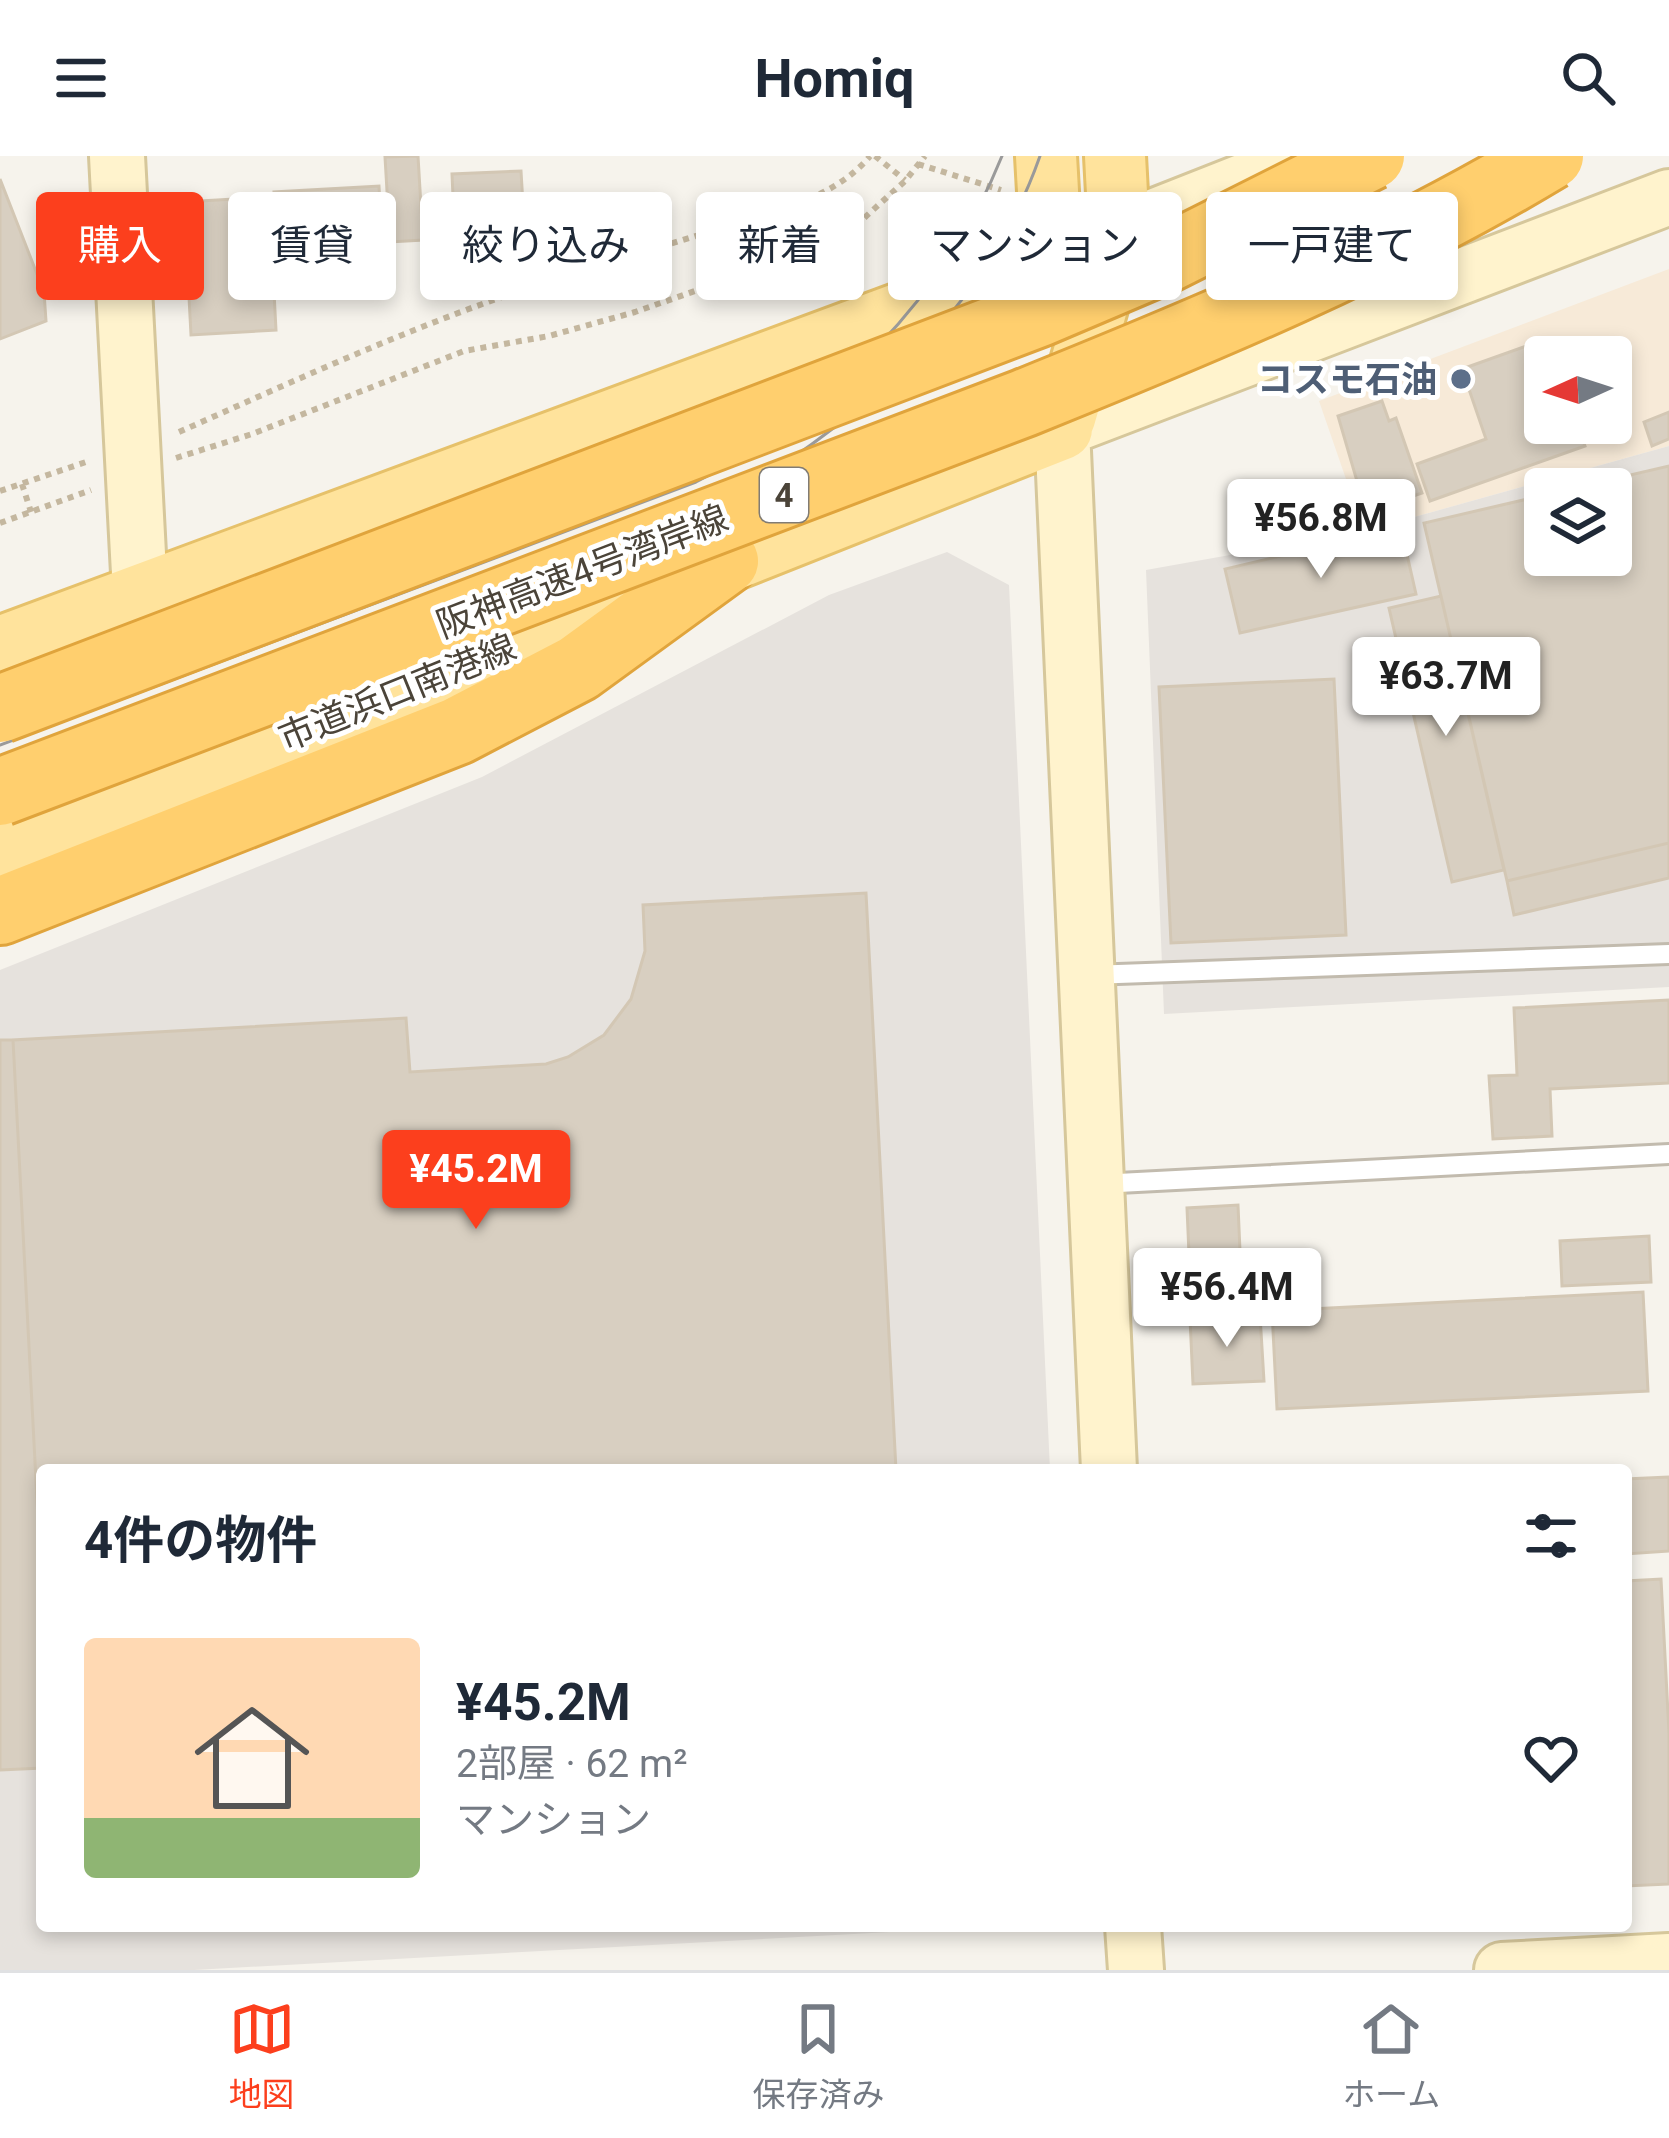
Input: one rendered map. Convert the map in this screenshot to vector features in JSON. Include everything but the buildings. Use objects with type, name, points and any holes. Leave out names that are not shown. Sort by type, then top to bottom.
[{"type":"highway","name":"4","points":[[0,709],[1040,313],[1166,259],[1371,156]]},
{"type":"highway","name":"阪神高速4号湾岸線","points":[[0,792],[1179,341],[1305,284],[1550,156]]},
{"type":"highway","points":[[0,911],[457,731],[578,668],[725,561]]},
{"type":"main road","points":[[1115,156],[1117,192]]},
{"type":"main road","points":[[0,647],[935,300]]},
{"type":"main road","points":[[1054,300],[1062,429]]},
{"type":"main road","points":[[1062,429],[1099,300]]},
{"type":"main road","name":"市道浜口南港線","points":[[0,850],[1062,429]]},
{"type":"street","points":[[118,156],[140,592]]},
{"type":"street","points":[[1182,206],[1308,156]]},
{"type":"street","points":[[1109,1464],[1062,429],[1669,197]]},
{"type":"street","points":[[1133,1932],[1136,1970]]},
{"type":"street","points":[[1502,1970],[1669,1961]]},
{"type":"lane","points":[[1085,975],[1669,954]]},
{"type":"lane","points":[[1094,1184],[1669,1154]]},
{"type":"path","points":[[179,432],[382,342],[462,312],[770,212],[820,192],[873,156],[905,181]]},
{"type":"path","points":[[201,449],[252,434],[464,351],[549,336],[635,312],[803,253],[862,219],[925,156]]},
{"type":"path","points":[[918,164],[1024,173]]},
{"type":"path","points":[[0,491],[96,459]]},
{"type":"path","points":[[22,484],[31,512]]},
{"type":"shaded area","name":"コスモ石油","points":[[1669,269],[1669,446],[1590,468],[1524,468],[1524,486],[1364,531],[1319,401]]},
{"type":"shaded area","points":[[1669,446],[1669,987],[1164,1014],[1146,570],[1364,531],[1524,486],[1524,576],[1632,576],[1632,468],[1590,468]]},
{"type":"shaded area","points":[[947,552],[1009,585],[1050,1464],[36,1464],[36,1932],[890,1932],[194,1970],[0,1970],[0,970],[482,777],[829,595]]},
{"type":"tram line","points":[[0,745],[696,482],[745,454],[837,386],[916,303],[949,257],[1002,156]]},
{"type":"tram line","points":[[0,766],[765,476],[852,413],[930,339],[994,253],[1040,156]]},
{"type":"place","name":"コスモ石油","points":[[1461,379]]}]
